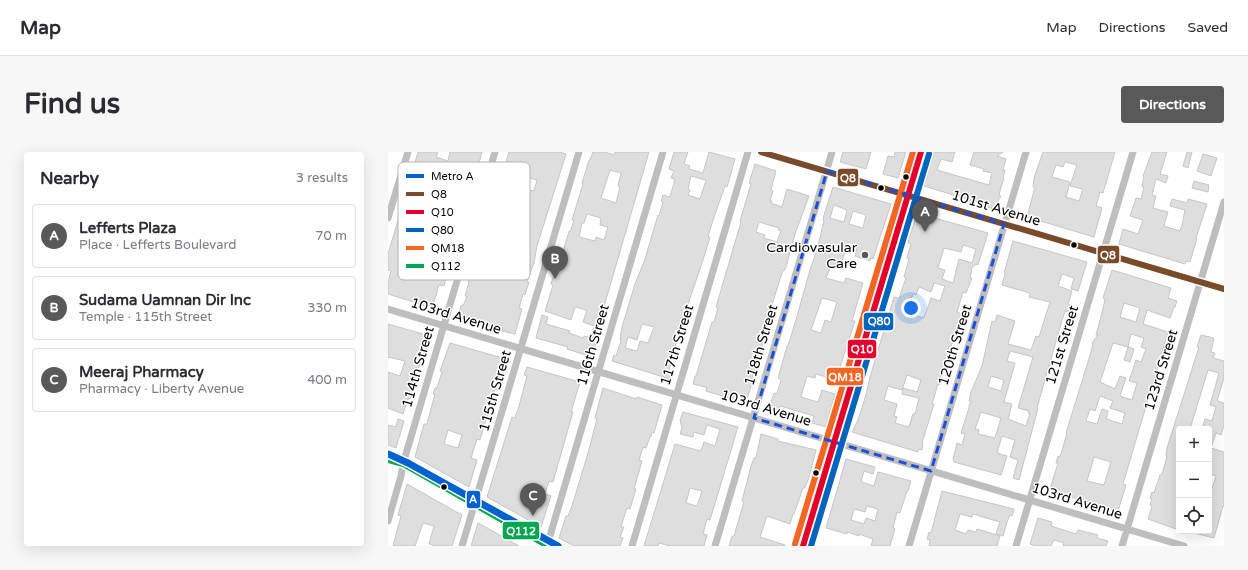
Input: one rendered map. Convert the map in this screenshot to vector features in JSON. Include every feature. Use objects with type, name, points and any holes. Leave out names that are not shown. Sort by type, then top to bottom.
[{"type":"street","points":[[405,162],[408,152]]},
{"type":"street","name":"114th Street","points":[[492,162],[495,152]]},
{"type":"street","name":"115th Street","points":[[462,546],[579,152]]},
{"type":"street","name":"116th Street","points":[[547,546],[663,152]]},
{"type":"street","name":"117th Street","points":[[632,546],[748,152]]},
{"type":"street","name":"101st Avenue","points":[[761,152],[1224,289]]},
{"type":"street","name":"118th Street","points":[[715,546],[832,152]]},
{"type":"street","points":[[803,546],[921,152]]},
{"type":"street","name":"120th Street","points":[[909,546],[1026,152]]},
{"type":"street","name":"121st Street","points":[[1016,546],[1132,152]]},
{"type":"street","points":[[388,218],[398,185]]},
{"type":"street","name":"123rd Street","points":[[1122,546],[1224,202]]},
{"type":"street","name":"114th Street","points":[[388,521],[403,464],[457,280]]},
{"type":"street","name":"103rd Avenue","points":[[388,309],[1184,546]]},
{"type":"street","points":[[388,460],[403,464],[547,546]]},
{"type":"highlighted area","points":[[827,171],[1004,224],[931,471],[754,418]]},
{"type":"building","points":[[418,152],[438,152],[436,157],[448,161],[450,152],[482,152],[479,162],[415,162]]},
{"type":"building","points":[[509,152],[560,152],[566,154],[537,246],[534,263],[530,274],[530,190],[534,191],[537,180],[530,178],[530,162],[506,162]]},
{"type":"building","points":[[593,152],[605,152],[614,155],[615,152],[649,152],[598,327],[583,322],[587,310],[575,307],[571,320],[545,311],[553,285],[551,284],[574,220],[572,220]],"holes":[[[610,170],[621,173],[618,186],[620,187],[616,203],[601,198]],[[587,214],[601,218],[600,225],[608,227],[604,240],[596,237],[595,241],[579,237],[582,223],[584,223]]]},
{"type":"building","points":[[674,152],[688,152],[684,164],[690,166],[689,169],[703,173],[709,152],[735,159],[727,187],[725,186],[713,220],[708,237],[710,237],[684,316],[669,371],[672,372],[670,379],[612,361],[614,355],[616,356],[621,341],[622,327],[658,215],[659,216],[663,202],[661,201],[663,195],[670,197],[675,179],[671,178],[674,171],[669,169]],"holes":[[[691,176],[706,180],[700,199],[688,195]],[[642,324],[654,327],[648,343],[640,341],[637,351],[625,348],[628,337],[637,340]]]},
{"type":"building","points":[[843,152],[871,152],[866,169],[840,162]]},
{"type":"building","points":[[895,152],[906,152],[898,178],[883,174],[888,156],[894,157]]},
{"type":"building","points":[[934,152],[955,152],[952,162],[941,159],[937,170],[989,185],[992,173],[970,165],[974,152],[1003,152],[997,156],[1006,159],[1003,170],[1005,170],[1004,178],[999,194],[1001,197],[999,198],[997,207],[994,209],[982,206],[983,204],[924,186]]},
{"type":"building","points":[[1043,152],[1115,152],[1103,193],[1100,192],[1096,206],[1102,208],[1094,237],[1027,217],[1035,187],[1033,187],[1034,178]],"holes":[[[1065,162],[1077,165],[1070,186],[1083,189],[1079,201],[1066,197],[1070,182],[1052,177],[1056,165],[1063,167]]]},
{"type":"building","points":[[1152,152],[1167,152],[1160,174],[1168,176],[1166,183],[1156,179],[1152,195],[1156,196],[1153,208],[1168,212],[1164,226],[1180,231],[1182,225],[1185,210],[1170,206],[1172,199],[1187,203],[1188,199],[1207,204],[1190,262],[1186,261],[1185,264],[1119,244],[1123,229],[1138,234],[1143,220],[1130,216],[1136,198],[1141,199],[1144,187],[1142,187],[1143,176]]},
{"type":"building","points":[[1187,152],[1192,152],[1188,168],[1183,166]]},
{"type":"building","points":[[1203,154],[1217,158],[1211,176],[1197,171]]},
{"type":"building","points":[[755,164],[776,171],[771,190],[773,191],[770,201],[772,201],[771,203],[782,207],[787,189],[809,196],[795,234],[786,267],[784,271],[783,270],[775,295],[768,319],[770,320],[759,360],[758,359],[753,374],[746,403],[706,391],[707,388],[693,384],[712,322],[714,322],[718,308],[716,307],[751,184],[749,183]],"holes":[[[759,222],[779,228],[778,230],[781,230],[777,242],[764,238],[765,235],[756,232]]]},
{"type":"building","points":[[1194,181],[1209,185],[1208,192],[1192,188]]},
{"type":"building","points":[[833,187],[891,204],[873,259],[871,258],[870,261],[855,256],[858,245],[848,242],[840,268],[831,266],[826,278],[844,283],[846,278],[863,283],[852,321],[855,321],[836,380],[816,374],[815,378],[807,376],[801,397],[818,402],[822,390],[835,394],[826,427],[812,423],[814,416],[780,406],[779,411],[769,408],[774,393],[777,394],[781,380],[778,378],[817,250],[824,215]],"holes":[[[834,205],[847,210],[844,222],[830,218]],[[853,211],[866,215],[863,228],[849,224]],[[822,298],[837,302],[831,322],[825,320],[821,333],[811,330]]]},
{"type":"building","points":[[917,213],[988,233],[978,265],[976,264],[972,268],[970,278],[972,278],[966,293],[963,292],[957,312],[961,314],[951,347],[949,346],[939,385],[938,384],[932,404],[934,404],[922,443],[922,450],[919,449],[918,452],[852,432],[858,420],[866,395],[894,297],[899,298],[906,278],[904,277],[911,244],[908,243]],"holes":[[[963,245],[976,249],[972,263],[959,259],[953,283],[942,279],[945,270],[938,268],[944,248],[961,252]],[[934,283],[945,286],[940,301],[931,298],[924,318],[908,313],[907,311],[913,294],[916,295],[919,287],[931,292]],[[907,375],[921,380],[917,392],[903,388],[902,394],[919,398],[915,414],[913,414],[909,427],[895,423],[897,417],[894,416],[897,404],[884,400],[888,386],[902,390]]]},
{"type":"building","points":[[398,220],[398,280],[446,280],[444,286],[439,285],[432,309],[388,294],[388,282],[391,271],[388,270],[388,254]]},
{"type":"building","points":[[1013,241],[1087,262],[1078,291],[1071,289],[1074,278],[1062,274],[1058,286],[1072,291],[1068,304],[1070,305],[1068,312],[1065,311],[1061,324],[1037,408],[1019,480],[1013,478],[1018,460],[1010,457],[1015,440],[1002,436],[997,453],[1007,456],[1001,475],[954,462],[953,459],[957,443],[962,445],[965,434],[961,433],[971,401],[969,401],[971,392],[982,366],[992,321],[995,322],[997,315],[1015,321],[1008,344],[1031,350],[1036,336],[1039,337],[1050,302],[1029,297],[1030,293],[1002,285]],"holes":[[[1010,351],[1033,357],[1018,408],[1029,411],[1028,413],[1030,413],[1026,426],[1008,419],[1012,404],[1004,402],[1015,363],[1007,361]],[[991,376],[1004,380],[1001,391],[988,387]],[[981,412],[1001,418],[995,438],[978,434],[979,430],[975,429]]]},
{"type":"building","points":[[1112,270],[1171,288],[1168,298],[1177,301],[1170,318],[1147,310],[1143,324],[1168,332],[1123,484],[1126,485],[1118,511],[1099,504],[1085,502],[1061,493],[1060,495],[1049,492],[1058,463],[1056,463],[1058,456],[1059,457],[1061,454],[1091,352],[1092,343],[1098,335],[1096,335],[1105,299],[1103,298]],"holes":[[[1124,303],[1140,308],[1136,322],[1120,317]],[[1131,334],[1144,338],[1141,347],[1146,349],[1141,362],[1136,360],[1129,381],[1137,383],[1132,400],[1120,396],[1126,378],[1120,376],[1115,389],[1100,382],[1113,343],[1128,347]],[[1100,396],[1113,401],[1110,408],[1125,413],[1122,424],[1106,419],[1108,411],[1102,409],[1097,424],[1086,421],[1090,409],[1095,411]],[[1094,457],[1111,462],[1104,485],[1087,481]]]},
{"type":"building","points":[[469,280],[528,280],[527,282],[529,282],[525,295],[523,294],[519,308],[522,309],[515,334],[502,331],[503,328],[489,324],[489,326],[479,323],[480,321],[458,315],[467,296],[465,296]]},
{"type":"building","points":[[542,315],[548,317],[546,324],[570,331],[569,333],[583,338],[584,336],[591,338],[594,327],[600,329],[592,357],[567,349],[568,347],[536,338]]},
{"type":"building","points":[[388,324],[430,336],[416,376],[410,399],[408,399],[403,414],[388,408],[388,372],[400,376],[405,361],[388,357]]},
{"type":"building","points":[[1201,335],[1214,338],[1211,352],[1215,353],[1213,358],[1224,361],[1224,378],[1217,401],[1224,403],[1224,426],[1221,435],[1216,433],[1212,445],[1212,426],[1203,426],[1205,419],[1212,421],[1216,407],[1210,405],[1219,373],[1208,370],[1191,426],[1176,426],[1176,529],[1148,519],[1152,506],[1150,505],[1152,499],[1150,499],[1152,492],[1154,493],[1160,475],[1162,475],[1167,456],[1167,448],[1199,347],[1197,347]]},
{"type":"building","points":[[450,343],[506,359],[498,390],[495,389],[480,440],[477,439],[471,458],[477,460],[469,487],[415,457],[424,424],[427,424],[435,394],[433,394],[435,388],[437,388],[442,372],[440,371]],"holes":[[[448,430],[462,435],[458,448],[444,444]]]},
{"type":"building","points":[[1128,347],[1134,349],[1130,362],[1124,360]]},
{"type":"building","points":[[527,367],[580,382],[553,482],[549,481],[545,493],[532,489],[528,502],[541,506],[545,494],[551,496],[541,527],[487,497],[512,417],[515,418],[519,406],[527,376],[524,375]]},
{"type":"building","points":[[603,388],[636,399],[637,397],[662,405],[654,433],[652,432],[646,448],[643,447],[639,460],[642,461],[634,489],[636,489],[630,509],[627,508],[621,527],[624,527],[620,537],[623,538],[620,546],[574,546],[559,538],[566,516],[568,516],[572,506],[588,453]]},
{"type":"building","points":[[683,412],[738,427],[710,520],[707,519],[703,534],[707,535],[704,546],[670,546],[659,543],[658,546],[644,546],[675,444],[701,451],[704,442],[715,446],[720,429],[707,425],[704,435],[694,432],[693,437],[680,434],[682,428],[680,420]],"holes":[[[690,488],[702,491],[697,506],[686,503]]]},
{"type":"building","points":[[398,419],[404,421],[396,448],[388,445],[388,425],[396,427]]},
{"type":"building","points":[[761,434],[778,439],[778,441],[816,450],[809,477],[805,488],[803,488],[790,524],[767,516],[760,537],[785,546],[729,546],[732,536],[734,536],[744,502],[742,501],[751,466],[754,458],[756,458]]},
{"type":"building","points":[[1212,448],[1224,452],[1224,507],[1223,506],[1214,538],[1198,534],[1212,534],[1212,488],[1216,476],[1212,475]]},
{"type":"building","points":[[846,459],[875,467],[873,474],[864,471],[861,482],[874,486],[878,472],[911,481],[900,513],[897,512],[893,528],[895,529],[890,546],[871,546],[873,539],[859,534],[859,536],[847,532],[847,534],[826,528]],"holes":[[[867,506],[878,509],[875,521],[866,518],[864,524],[851,520],[854,509],[865,512]]]},
{"type":"building","points":[[407,484],[462,515],[452,546],[436,546],[429,544],[434,526],[423,523],[415,546],[393,546],[401,516],[398,515]]},
{"type":"building","points":[[942,491],[1014,509],[1012,516],[1010,515],[1007,522],[1003,536],[996,534],[1000,522],[973,514],[972,517],[960,514],[955,530],[966,534],[968,530],[976,532],[977,529],[1000,536],[997,546],[929,546],[930,540],[927,539],[929,532],[931,533]]},
{"type":"building","points":[[1038,518],[1052,522],[1051,526],[1076,534],[1078,530],[1098,535],[1097,538],[1108,541],[1106,546],[1063,546],[1064,543],[1054,540],[1051,546],[1036,546],[1030,544]]},
{"type":"building","points":[[478,523],[489,529],[519,546],[471,546]]},
{"type":"metro line","name":"A","points":[[388,454],[408,463],[558,546]]},
{"type":"transit line","name":"Q8","points":[[761,152],[1224,289]]},
{"type":"transit line","name":"QM18","points":[[795,544],[913,152]]},
{"type":"transit line","name":"Q10","points":[[803,546],[921,152]]},
{"type":"transit line","name":"Q80","points":[[811,546],[929,154]]},
{"type":"transit line","name":"Q112","points":[[388,460],[403,464],[548,546]]},
{"type":"place","name":"Lefferts Plaza","points":[[925,232]]},
{"type":"place","name":"Cardiovasular Care","points":[[865,255]]},
{"type":"place","name":"Sudama Uamnan Dir Inc","points":[[555,279]]},
{"type":"place","name":"Meeraj Pharmacy","points":[[533,516]]}]
